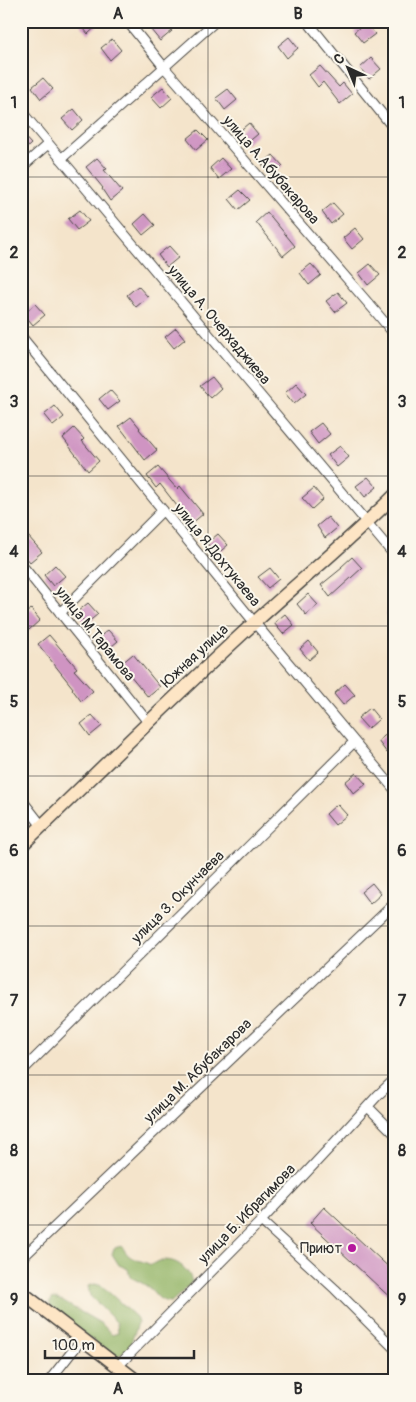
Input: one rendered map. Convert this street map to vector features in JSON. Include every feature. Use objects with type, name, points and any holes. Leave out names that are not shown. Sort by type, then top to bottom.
[{"type":"main road","name":"Южная улица","points":[[21,846],[254,622],[367,523],[395,495]]},
{"type":"main road","points":[[21,1292],[137,1381]]},
{"type":"street","name":"улица А.Абубакарова","points":[[127,21],[164,67],[395,335]]},
{"type":"street","points":[[61,159],[216,21]]},
{"type":"street","points":[[307,21],[395,130]]},
{"type":"street","name":"улица А. Очерхаджиева","points":[[21,111],[395,556]]},
{"type":"street","points":[[21,168],[48,144]]},
{"type":"street","name":"улица Я.Дохтукаева","points":[[21,336],[254,622],[395,790]]},
{"type":"street","points":[[60,613],[163,510]]},
{"type":"street","name":"улица М.Тарамова","points":[[21,564],[148,722]]},
{"type":"street","name":"улица З. Окунчаева","points":[[21,1072],[354,742]]},
{"type":"street","points":[[21,800],[42,826]]},
{"type":"street","name":"улица М. Абубакарова","points":[[21,1259],[395,902]]},
{"type":"street","name":"улица Б. Ибрагимова","points":[[118,1366],[261,1220],[395,1079]]},
{"type":"street","points":[[368,1107],[395,1134]]},
{"type":"street","points":[[261,1220],[335,1289],[395,1349]]},
{"type":"street","points":[[49,1381],[82,1339]]},
{"type":"green space","points":[[122,1246],[128,1255],[134,1259],[151,1265],[163,1260],[169,1260],[181,1265],[192,1281],[171,1302],[162,1300],[151,1289],[130,1277],[128,1269],[119,1265],[112,1254],[114,1248]]},
{"type":"green space","points":[[95,1284],[102,1286],[136,1317],[138,1323],[129,1348],[117,1357],[110,1354],[68,1322],[62,1313],[54,1310],[49,1304],[53,1298],[60,1300],[102,1324],[112,1335],[118,1333],[117,1323],[90,1296],[88,1286]]},
{"type":"building","points":[[78,21],[102,21],[88,34]]},
{"type":"building","points":[[161,21],[172,31],[160,41],[151,30]]},
{"type":"building","points":[[365,23],[375,34],[363,43],[354,32]]},
{"type":"building","points":[[289,37],[298,48],[287,58],[278,46]]},
{"type":"building","points":[[112,39],[121,50],[110,60],[101,48]]},
{"type":"building","points":[[371,58],[381,69],[369,79],[360,68]]},
{"type":"building","points":[[320,66],[339,87],[343,83],[352,94],[340,104],[323,82],[318,87],[309,75]]},
{"type":"building","points":[[43,78],[53,89],[41,99],[32,87]]},
{"type":"building","points":[[163,87],[172,98],[161,108],[151,97]]},
{"type":"building","points":[[228,89],[237,100],[225,110],[216,98]]},
{"type":"building","points":[[74,109],[83,120],[72,130],[62,119]]},
{"type":"building","points":[[249,123],[258,134],[246,144],[237,133]]},
{"type":"building","points":[[198,130],[208,140],[196,150],[187,139]]},
{"type":"building","points":[[21,133],[31,144],[21,153]]},
{"type":"building","points":[[273,155],[283,166],[271,176],[262,164]]},
{"type":"building","points":[[97,158],[107,169],[104,170],[122,191],[110,201],[103,188],[86,167]]},
{"type":"building","points":[[221,158],[231,169],[219,179],[210,168]]},
{"type":"building","points":[[240,190],[250,200],[238,210],[229,199]]},
{"type":"building","points":[[333,203],[343,214],[331,224],[322,212]]},
{"type":"building","points":[[80,210],[89,221],[77,230],[68,219]]},
{"type":"building","points":[[267,212],[295,246],[283,256],[256,222]]},
{"type":"building","points":[[145,214],[155,225],[143,235],[134,224]]},
{"type":"building","points":[[355,228],[364,239],[352,249],[343,238]]},
{"type":"building","points":[[169,246],[179,257],[167,267],[158,255]]},
{"type":"building","points":[[311,264],[321,275],[309,285],[300,273]]},
{"type":"building","points":[[370,264],[380,275],[368,285],[359,273]]},
{"type":"building","points":[[138,286],[148,297],[136,307],[127,295]]},
{"type":"building","points":[[338,292],[347,303],[335,312],[326,301]]},
{"type":"building","points":[[35,304],[45,315],[33,325],[24,314]]},
{"type":"building","points":[[176,328],[185,339],[174,348],[165,337]]},
{"type":"building","points":[[212,377],[221,388],[210,398],[200,386]]},
{"type":"building","points":[[296,383],[306,394],[294,404],[285,393]]},
{"type":"building","points":[[110,390],[120,401],[108,410],[99,399]]},
{"type":"building","points":[[55,406],[64,417],[53,426],[44,415]]},
{"type":"building","points":[[131,417],[157,450],[145,460],[119,426]]},
{"type":"building","points":[[321,423],[330,434],[318,444],[309,432]]},
{"type":"building","points":[[74,428],[99,461],[88,471],[63,438]]},
{"type":"building","points":[[340,446],[349,457],[337,467],[328,455]]},
{"type":"building","points":[[158,467],[177,489],[180,486],[203,514],[191,524],[160,484],[156,488],[147,476]]},
{"type":"building","points":[[368,477],[377,487],[365,497],[356,486]]},
{"type":"building","points":[[314,488],[323,499],[312,509],[302,498]]},
{"type":"building","points":[[328,517],[337,528],[325,538],[317,526]]},
{"type":"building","points":[[21,528],[42,552],[30,562],[21,551]]},
{"type":"building","points":[[218,534],[228,545],[216,555],[207,543]]},
{"type":"building","points":[[352,557],[362,568],[330,597],[321,585]]},
{"type":"building","points":[[55,565],[65,576],[53,586],[44,575]]},
{"type":"building","points":[[270,568],[279,579],[268,588],[258,577]]},
{"type":"building","points":[[308,594],[318,605],[306,615],[297,604]]},
{"type":"building","points":[[88,603],[98,614],[86,624],[77,612]]},
{"type":"building","points":[[395,606],[395,625],[386,614]]},
{"type":"building","points":[[31,609],[40,620],[29,630],[21,621],[21,617]]},
{"type":"building","points":[[285,614],[294,625],[283,634],[274,623]]},
{"type":"building","points":[[108,630],[118,641],[106,651],[97,639]]},
{"type":"building","points":[[49,635],[77,668],[74,670],[93,691],[81,701],[38,644]]},
{"type":"building","points":[[309,641],[318,652],[309,660],[300,649]]},
{"type":"building","points":[[133,654],[160,687],[148,697],[121,664]]},
{"type":"building","points":[[345,684],[355,695],[343,705],[334,694]]},
{"type":"building","points":[[370,708],[379,719],[368,729],[358,718]]},
{"type":"building","points":[[92,715],[102,726],[90,736],[81,724]]},
{"type":"building","points":[[389,732],[395,739],[395,746],[387,753],[378,741]]},
{"type":"building","points":[[356,773],[366,784],[354,794],[345,782]]},
{"type":"building","points":[[337,804],[347,815],[335,825],[326,814]]},
{"type":"building","points":[[372,883],[381,894],[370,904],[361,892]]},
{"type":"building","name":"Приют","points":[[324,1207],[395,1273],[395,1302],[310,1223]]},
{"type":"place","name":"Приют","points":[[352,1248]]}]
